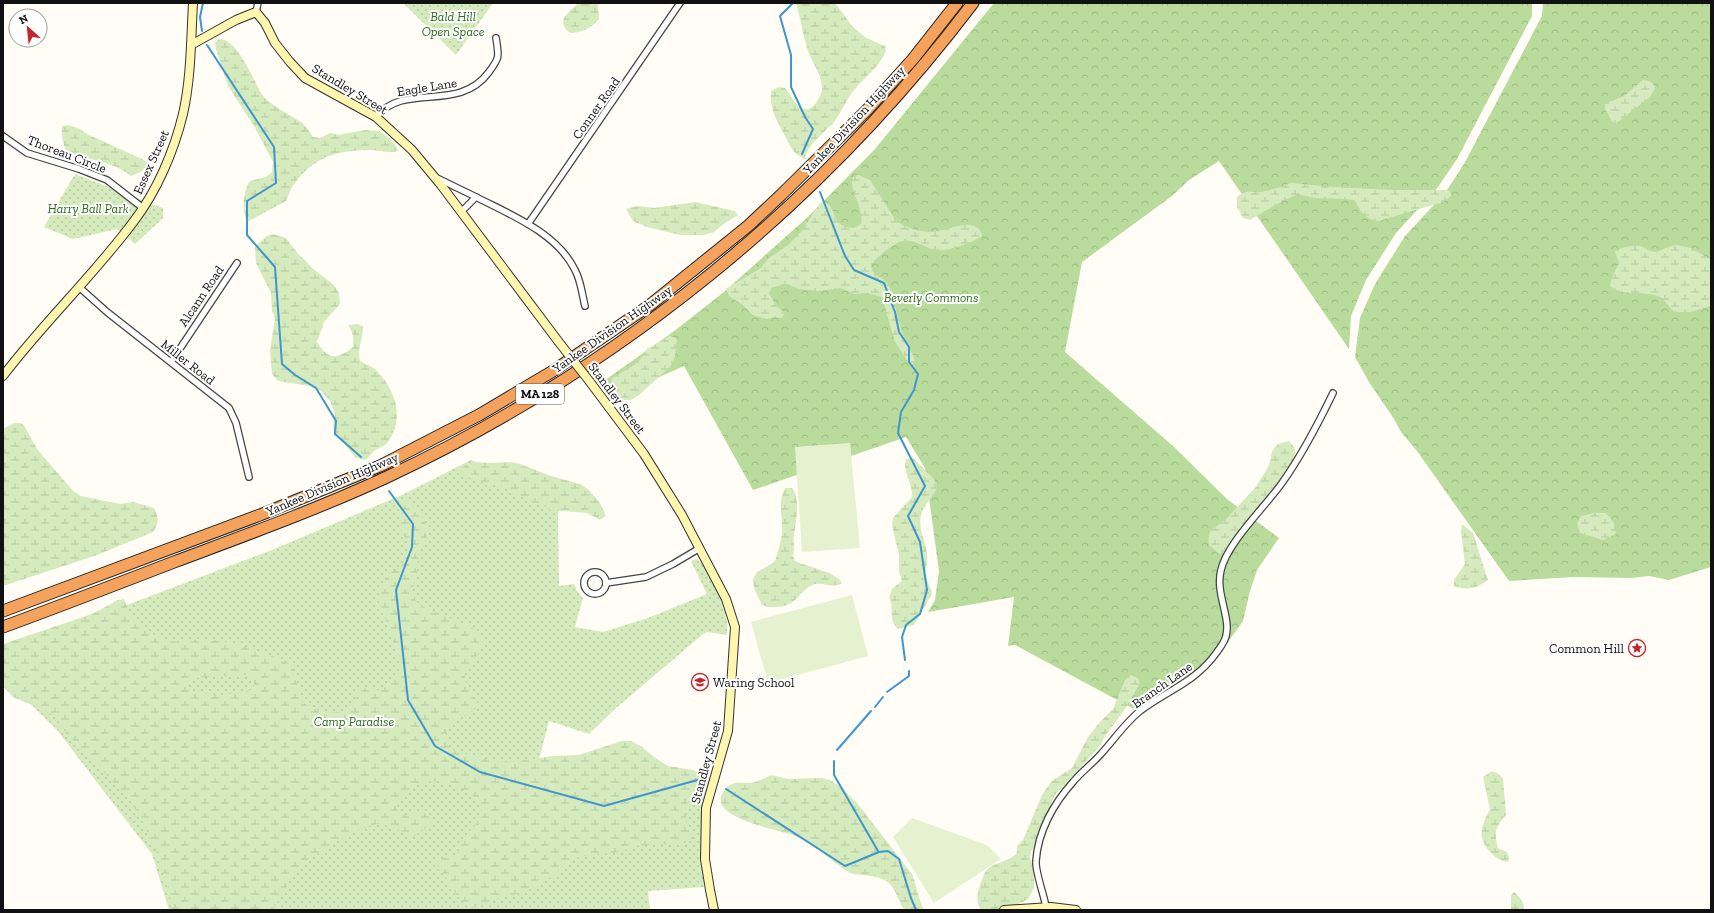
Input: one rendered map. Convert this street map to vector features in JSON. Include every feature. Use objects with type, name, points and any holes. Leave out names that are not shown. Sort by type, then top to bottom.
[{"type":"highway","name":"Yankee Division Highway","points":[[3,611],[260,515],[380,466],[479,415],[553,372],[650,305],[705,262],[759,216],[866,110],[913,59],[957,3]]},
{"type":"highway","name":"Yankee Division Highway","points":[[3,627],[249,534],[351,493],[389,476],[469,435],[557,384],[662,312],[706,278],[807,190],[874,123],[926,63],[973,3]]},
{"type":"street","name":"Essex Street","points":[[4,373],[127,231],[143,208],[160,178],[178,133],[186,100],[193,3]]},
{"type":"street","points":[[191,45],[236,20],[256,12],[258,3]]},
{"type":"street","name":"Conner Road","points":[[528,224],[680,3]]},
{"type":"street","name":"Standley Street","points":[[256,12],[265,23],[275,43],[290,62],[306,78],[376,117],[412,150],[461,212],[647,459],[682,514],[700,548],[726,599],[735,627],[728,731],[706,808],[705,859],[714,910]]},
{"type":"street","name":"Eagle Lane","points":[[376,117],[383,109],[392,103],[459,93],[469,90],[479,84],[498,60],[499,53],[496,38]]},
{"type":"street","name":"Thoreau Circle","points":[[3,136],[27,153],[79,169],[106,180],[119,188],[143,208]]},
{"type":"street","points":[[434,177],[528,224],[548,237],[569,259],[579,279],[585,306]]},
{"type":"street","points":[[461,212],[476,197]]},
{"type":"street","name":"Alcann Road","points":[[171,362],[237,263]]},
{"type":"street","name":"Miller Road","points":[[79,287],[107,312],[229,408],[236,423],[249,477]]},
{"type":"street","name":"Branch Lane","points":[[1046,907],[1036,862],[1043,831],[1054,806],[1074,780],[1090,766],[1139,712],[1198,674],[1217,652],[1226,636],[1226,624],[1219,583],[1220,571],[1225,557],[1290,471],[1314,430],[1333,393]]},
{"type":"street","points":[[606,583],[646,577],[673,564],[700,548]]},
{"type":"street","points":[[1004,910],[1046,907],[1076,910]]},
{"type":"green space","name":"Bald Hill Open Space","points":[[403,3],[493,3],[456,55]]},
{"type":"green space","points":[[578,3],[599,3],[599,19],[586,29],[570,33],[563,21],[567,14]]},
{"type":"green space","points":[[796,3],[835,3],[852,26],[866,38],[885,46],[886,51],[876,67],[859,84],[846,101],[833,123],[812,144],[806,154],[805,159],[792,149],[779,125],[771,103],[771,91],[779,87],[785,88],[802,109],[811,108],[816,103],[821,93],[821,82],[808,51]]},
{"type":"green space","name":"Beverly Commons","points":[[994,3],[1532,3],[1532,16],[1457,159],[1438,187],[1396,233],[1366,280],[1351,316],[1349,349],[1219,161],[1189,180],[1172,196],[1082,262],[1065,352],[1174,447],[1227,499],[1279,538],[1257,570],[1243,621],[1215,660],[1134,709],[1015,645],[1008,646],[1014,597],[928,612],[935,600],[939,571],[925,468],[906,437],[753,490],[684,366],[612,398],[601,383],[673,332],[724,292],[810,215],[875,149]]},
{"type":"green space","points":[[1543,3],[1711,3],[1711,567],[1669,580],[1649,576],[1632,578],[1574,577],[1509,581],[1417,451],[1401,432],[1355,357],[1360,318],[1375,284],[1405,236],[1445,193],[1464,164],[1542,16]]},
{"type":"green space","points":[[219,39],[226,40],[238,52],[264,97],[301,122],[313,137],[320,138],[330,133],[338,135],[365,130],[380,131],[393,142],[398,151],[357,151],[335,154],[326,157],[308,168],[291,189],[286,201],[247,222],[244,212],[244,200],[248,185],[250,181],[266,177],[272,172],[273,162],[254,126],[228,86],[216,49],[215,43]]},
{"type":"green space","points":[[1643,80],[1652,82],[1655,88],[1650,97],[1614,125],[1605,109],[1605,104],[1624,96]]},
{"type":"green space","points":[[68,125],[78,128],[87,134],[142,159],[147,162],[147,165],[141,172],[131,176],[108,164],[67,152],[64,146],[62,126]]},
{"type":"green space","name":"Harry Ball Park","points":[[75,174],[163,208],[163,218],[135,244],[117,229],[73,239],[44,227]]},
{"type":"green space","points":[[858,175],[870,180],[896,221],[904,226],[932,232],[968,225],[974,226],[979,230],[982,236],[965,245],[944,250],[932,249],[911,241],[903,241],[890,247],[871,264],[876,275],[887,283],[891,291],[898,320],[908,347],[915,359],[913,364],[910,365],[895,342],[882,297],[867,293],[854,294],[841,288],[818,291],[800,289],[786,284],[771,288],[769,294],[777,306],[785,314],[781,318],[774,317],[767,319],[753,315],[743,305],[729,296],[726,290],[761,268],[768,259],[788,245],[801,232],[820,203],[824,201],[832,209],[841,225],[854,228],[861,224],[861,212],[854,194],[852,182],[853,177]]},
{"type":"green space","points":[[1291,183],[1393,190],[1448,190],[1452,195],[1443,202],[1378,221],[1366,216],[1354,200],[1319,198],[1299,194],[1280,202],[1250,220],[1243,218],[1237,207],[1237,197],[1246,192],[1261,192]]},
{"type":"green space","points":[[695,202],[735,211],[738,215],[714,232],[704,235],[680,235],[647,227],[633,221],[626,209],[638,206],[654,208]]},
{"type":"green space","points":[[273,234],[286,238],[299,255],[312,268],[334,285],[339,293],[340,304],[324,322],[317,342],[321,348],[329,355],[337,356],[342,354],[353,347],[353,335],[348,325],[358,324],[363,327],[359,352],[360,361],[376,370],[383,378],[393,395],[397,414],[393,434],[385,445],[374,451],[366,460],[356,458],[335,433],[333,426],[335,415],[330,401],[321,391],[309,386],[278,381],[272,374],[270,351],[275,318],[272,311],[271,293],[256,263],[255,247],[267,236]]},
{"type":"green space","points":[[1677,245],[1691,248],[1710,259],[1711,306],[1686,313],[1673,311],[1660,297],[1621,291],[1610,286],[1612,277],[1619,263],[1615,251],[1625,247],[1636,246],[1655,252]]},
{"type":"green space","points":[[670,336],[677,339],[675,356],[670,367],[639,395],[631,400],[624,400],[617,395],[611,384],[612,378],[634,365],[640,360],[647,349]]},
{"type":"green space","points":[[14,423],[21,423],[25,427],[37,449],[73,491],[81,496],[120,504],[133,502],[154,508],[158,520],[153,532],[97,555],[3,586],[3,429]]},
{"type":"green space","points":[[1289,441],[1294,447],[1295,451],[1291,465],[1265,503],[1227,549],[1219,554],[1209,545],[1208,537],[1211,530],[1225,520],[1255,488],[1269,466],[1272,451],[1278,444]]},
{"type":"green space","points":[[850,443],[860,548],[802,552],[795,447]]},
{"type":"green space","points":[[913,458],[934,479],[937,488],[924,508],[920,521],[927,555],[927,581],[932,594],[914,625],[899,629],[895,626],[892,619],[891,601],[889,597],[892,589],[902,581],[899,571],[899,555],[892,526],[893,518],[912,497],[905,464],[906,459]]},
{"type":"green space","name":"Camp Paradise","points":[[471,460],[563,497],[558,515],[559,586],[574,584],[577,591],[583,598],[575,627],[603,632],[648,618],[707,594],[691,561],[696,559],[706,568],[711,577],[720,597],[726,616],[727,635],[707,632],[702,635],[616,708],[589,734],[549,721],[532,787],[709,782],[703,802],[701,829],[704,887],[648,891],[650,910],[169,910],[152,854],[57,730],[3,677],[3,652],[272,550],[404,494]]},
{"type":"green space","points":[[475,462],[511,462],[580,484],[588,489],[600,503],[606,516],[600,520],[587,513],[550,510],[542,504],[532,502],[495,483],[487,483],[457,474],[458,469]]},
{"type":"green space","points":[[785,488],[792,488],[795,493],[797,504],[793,556],[795,561],[828,573],[839,579],[842,583],[839,585],[815,584],[809,586],[789,604],[768,607],[762,605],[754,588],[753,578],[755,574],[775,561],[782,536],[781,499]]},
{"type":"green space","points":[[404,498],[410,501],[422,517],[428,533],[426,541],[420,547],[416,579],[412,588],[414,598],[423,607],[466,625],[477,632],[482,641],[479,653],[464,669],[465,679],[476,708],[451,725],[445,738],[449,747],[455,751],[492,761],[510,762],[554,756],[579,755],[622,741],[631,741],[641,746],[668,766],[693,770],[709,779],[710,784],[688,798],[686,818],[688,827],[694,835],[693,840],[686,843],[635,846],[620,852],[581,856],[565,864],[556,874],[531,889],[510,896],[494,899],[479,907],[470,908],[465,905],[455,893],[438,867],[437,862],[444,858],[457,855],[463,838],[480,820],[483,814],[482,811],[476,799],[467,792],[455,786],[441,782],[428,782],[414,787],[397,806],[401,817],[413,812],[428,813],[432,817],[430,824],[426,829],[413,836],[381,824],[373,825],[350,834],[304,863],[294,874],[272,910],[172,910],[168,886],[159,859],[143,822],[132,803],[66,733],[56,718],[46,711],[13,697],[3,686],[3,644],[92,614],[118,600],[124,599],[131,618],[141,627],[158,637],[177,642],[200,639],[216,640],[236,644],[284,660],[293,667],[302,702],[322,712],[329,713],[342,711],[355,703],[357,690],[379,690],[385,687],[397,673],[402,662],[379,604],[380,590],[385,579],[408,558],[409,551],[407,541],[399,526],[402,513],[399,502]],"holes":[[[245,675],[252,678],[254,684],[253,689],[245,692],[230,694],[192,692],[187,685],[190,680],[200,678]]]},
{"type":"green space","points":[[1595,513],[1606,513],[1614,523],[1616,534],[1603,540],[1580,533],[1577,524],[1581,516]]},
{"type":"green space","points":[[1462,524],[1473,533],[1488,580],[1472,588],[1458,588],[1454,586],[1454,580],[1465,564],[1461,532]]},
{"type":"green space","points":[[852,595],[868,656],[768,683],[751,622]]},
{"type":"green space","points":[[1131,675],[1138,678],[1140,683],[1125,709],[1103,739],[1101,745],[1054,796],[1038,841],[1031,851],[1030,858],[1034,868],[1034,888],[1028,899],[1021,903],[998,910],[981,910],[977,899],[980,884],[985,872],[993,865],[1013,857],[1017,853],[1017,846],[1023,840],[1042,795],[1052,781],[1072,768],[1088,737],[1113,709],[1125,680]]},
{"type":"green space","points":[[1492,771],[1499,774],[1503,778],[1506,815],[1496,830],[1496,838],[1498,848],[1507,852],[1509,857],[1508,862],[1499,860],[1492,854],[1484,843],[1482,837],[1482,826],[1490,809],[1483,777]]},
{"type":"green space","points":[[771,775],[788,779],[821,778],[830,780],[842,788],[857,803],[912,874],[924,910],[905,910],[893,888],[884,880],[873,876],[850,873],[802,839],[736,817],[725,809],[721,801],[727,787],[736,783],[751,783]]},
{"type":"green space","points":[[912,818],[987,845],[1001,859],[934,903],[893,837]]},
{"type":"green space","points":[[1514,892],[1521,900],[1524,910],[1511,910],[1511,895]]},
{"type":"waterway","points":[[202,31],[200,17],[203,3]]},
{"type":"waterway","points":[[793,3],[780,16],[791,55],[791,87],[805,117],[813,129],[802,154]]},
{"type":"waterway","points":[[207,45],[274,147],[276,183],[247,201],[247,235],[275,267],[282,364],[295,375],[316,388],[336,421],[335,434],[361,457]]},
{"type":"waterway","points":[[820,192],[845,256],[854,270],[884,283],[895,312],[899,332],[909,347],[909,362],[918,374],[914,390],[901,412],[898,433],[925,486],[908,516],[920,542],[927,590],[920,614],[906,625],[902,637],[905,660]]},
{"type":"waterway","points":[[389,491],[413,524],[412,547],[396,590],[408,700],[435,746],[480,772],[604,806],[701,779]]},
{"type":"waterway","points":[[887,692],[909,676],[909,671]]},
{"type":"waterway","points":[[875,707],[883,697]]},
{"type":"waterway","points":[[837,750],[871,711]]},
{"type":"waterway","points":[[834,761],[834,775],[878,851]]},
{"type":"waterway","points":[[726,789],[845,866],[879,852],[888,851],[899,859],[916,910]]},
{"type":"place","name":"Common Hill","points":[[1637,648]]},
{"type":"place","name":"Waring School","points":[[700,682]]}]
